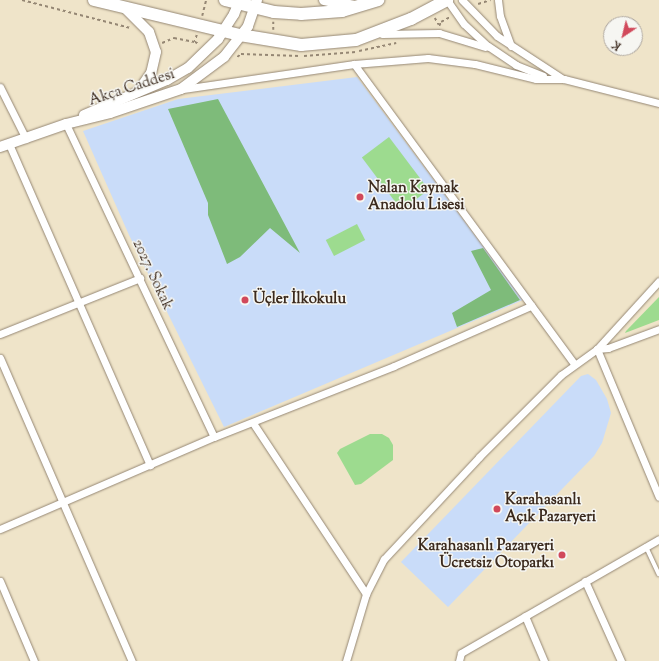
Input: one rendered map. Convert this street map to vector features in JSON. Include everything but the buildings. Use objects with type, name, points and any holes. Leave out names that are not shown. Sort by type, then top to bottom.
[{"type":"main road","points":[[94,0],[240,35],[272,41],[320,44],[356,40],[374,34],[411,19],[447,0]]},
{"type":"main road","points":[[225,0],[256,4],[274,12],[323,13],[361,6],[378,0]]},
{"type":"street","points":[[324,0],[348,6],[361,6]]},
{"type":"street","points":[[447,0],[464,24],[496,52],[524,69],[551,78]]},
{"type":"street","points":[[462,0],[487,27],[511,46],[564,79]]},
{"type":"street","points":[[498,0],[500,16],[511,46]]},
{"type":"street","points":[[66,124],[140,90],[167,80],[188,68],[224,31],[239,2]]},
{"type":"street","name":"Akça Caddesi","points":[[4,146],[66,124],[110,113],[181,89],[217,64],[248,26],[256,4]]},
{"type":"street","points":[[124,7],[142,24],[155,46],[156,58],[152,73],[140,90]]},
{"type":"street","points":[[374,34],[439,32],[496,52]]},
{"type":"street","points":[[181,89],[354,64],[403,59],[446,60],[536,79],[564,79],[659,103]]},
{"type":"street","points":[[354,64],[574,364]]},
{"type":"street","points":[[0,86],[26,139]]},
{"type":"street","name":"2027. Sokak","points":[[66,124],[140,278],[214,438]]},
{"type":"street","points":[[4,146],[80,303],[150,465]]},
{"type":"street","points":[[0,334],[140,278]]},
{"type":"street","points":[[346,661],[366,594],[384,559],[479,457],[574,364],[597,349],[659,281]]},
{"type":"street","points":[[0,529],[531,306]]},
{"type":"street","points":[[597,349],[608,348],[659,329]]},
{"type":"street","points":[[597,349],[659,497]]},
{"type":"street","points":[[0,358],[132,661]]},
{"type":"street","points":[[253,423],[366,594]]},
{"type":"street","points":[[459,661],[462,653],[659,539]]},
{"type":"street","points":[[585,581],[621,661]]},
{"type":"street","points":[[0,582],[34,661]]},
{"type":"street","points":[[525,616],[544,661]]},
{"type":"street","points":[[462,653],[465,661]]},
{"type":"lane","points":[[646,546],[659,574]]},
{"type":"path","points":[[22,0],[125,25],[136,32]]},
{"type":"path","points":[[270,56],[274,12]]},
{"type":"path","points":[[155,46],[174,38],[195,42]]},
{"type":"shaded area","points":[[357,77],[523,300],[224,427],[129,235],[83,131],[178,99]]},
{"type":"shaded area","name":"Karahasanlı Açık Pazaryeri","points":[[588,374],[596,380],[607,399],[611,413],[602,443],[594,456],[448,607],[401,562],[581,376]]},
{"type":"green space","points":[[218,99],[300,253],[270,228],[240,257],[227,264],[208,215],[208,203],[168,109]]},
{"type":"green space","points":[[389,137],[429,190],[402,210],[362,157]]},
{"type":"green space","points":[[357,224],[365,240],[334,256],[326,240]]},
{"type":"green space","points":[[483,248],[520,300],[457,327],[452,313],[491,290],[471,251]]},
{"type":"green space","points":[[659,297],[659,320],[625,333],[626,331]]},
{"type":"green space","points":[[370,434],[382,434],[389,438],[393,445],[393,460],[361,484],[355,485],[337,453],[340,449]]},
{"type":"place","name":"Nalan Kaynak Anadolu Lisesi","points":[[360,197]]},
{"type":"place","name":"Üçler İlkokulu","points":[[245,300]]},
{"type":"place","name":"Karahasanlı Açık Pazaryeri","points":[[497,509]]},
{"type":"place","name":"Karahasanlı Pazaryeri Ücretsiz Otoparkı","points":[[562,555]]}]
